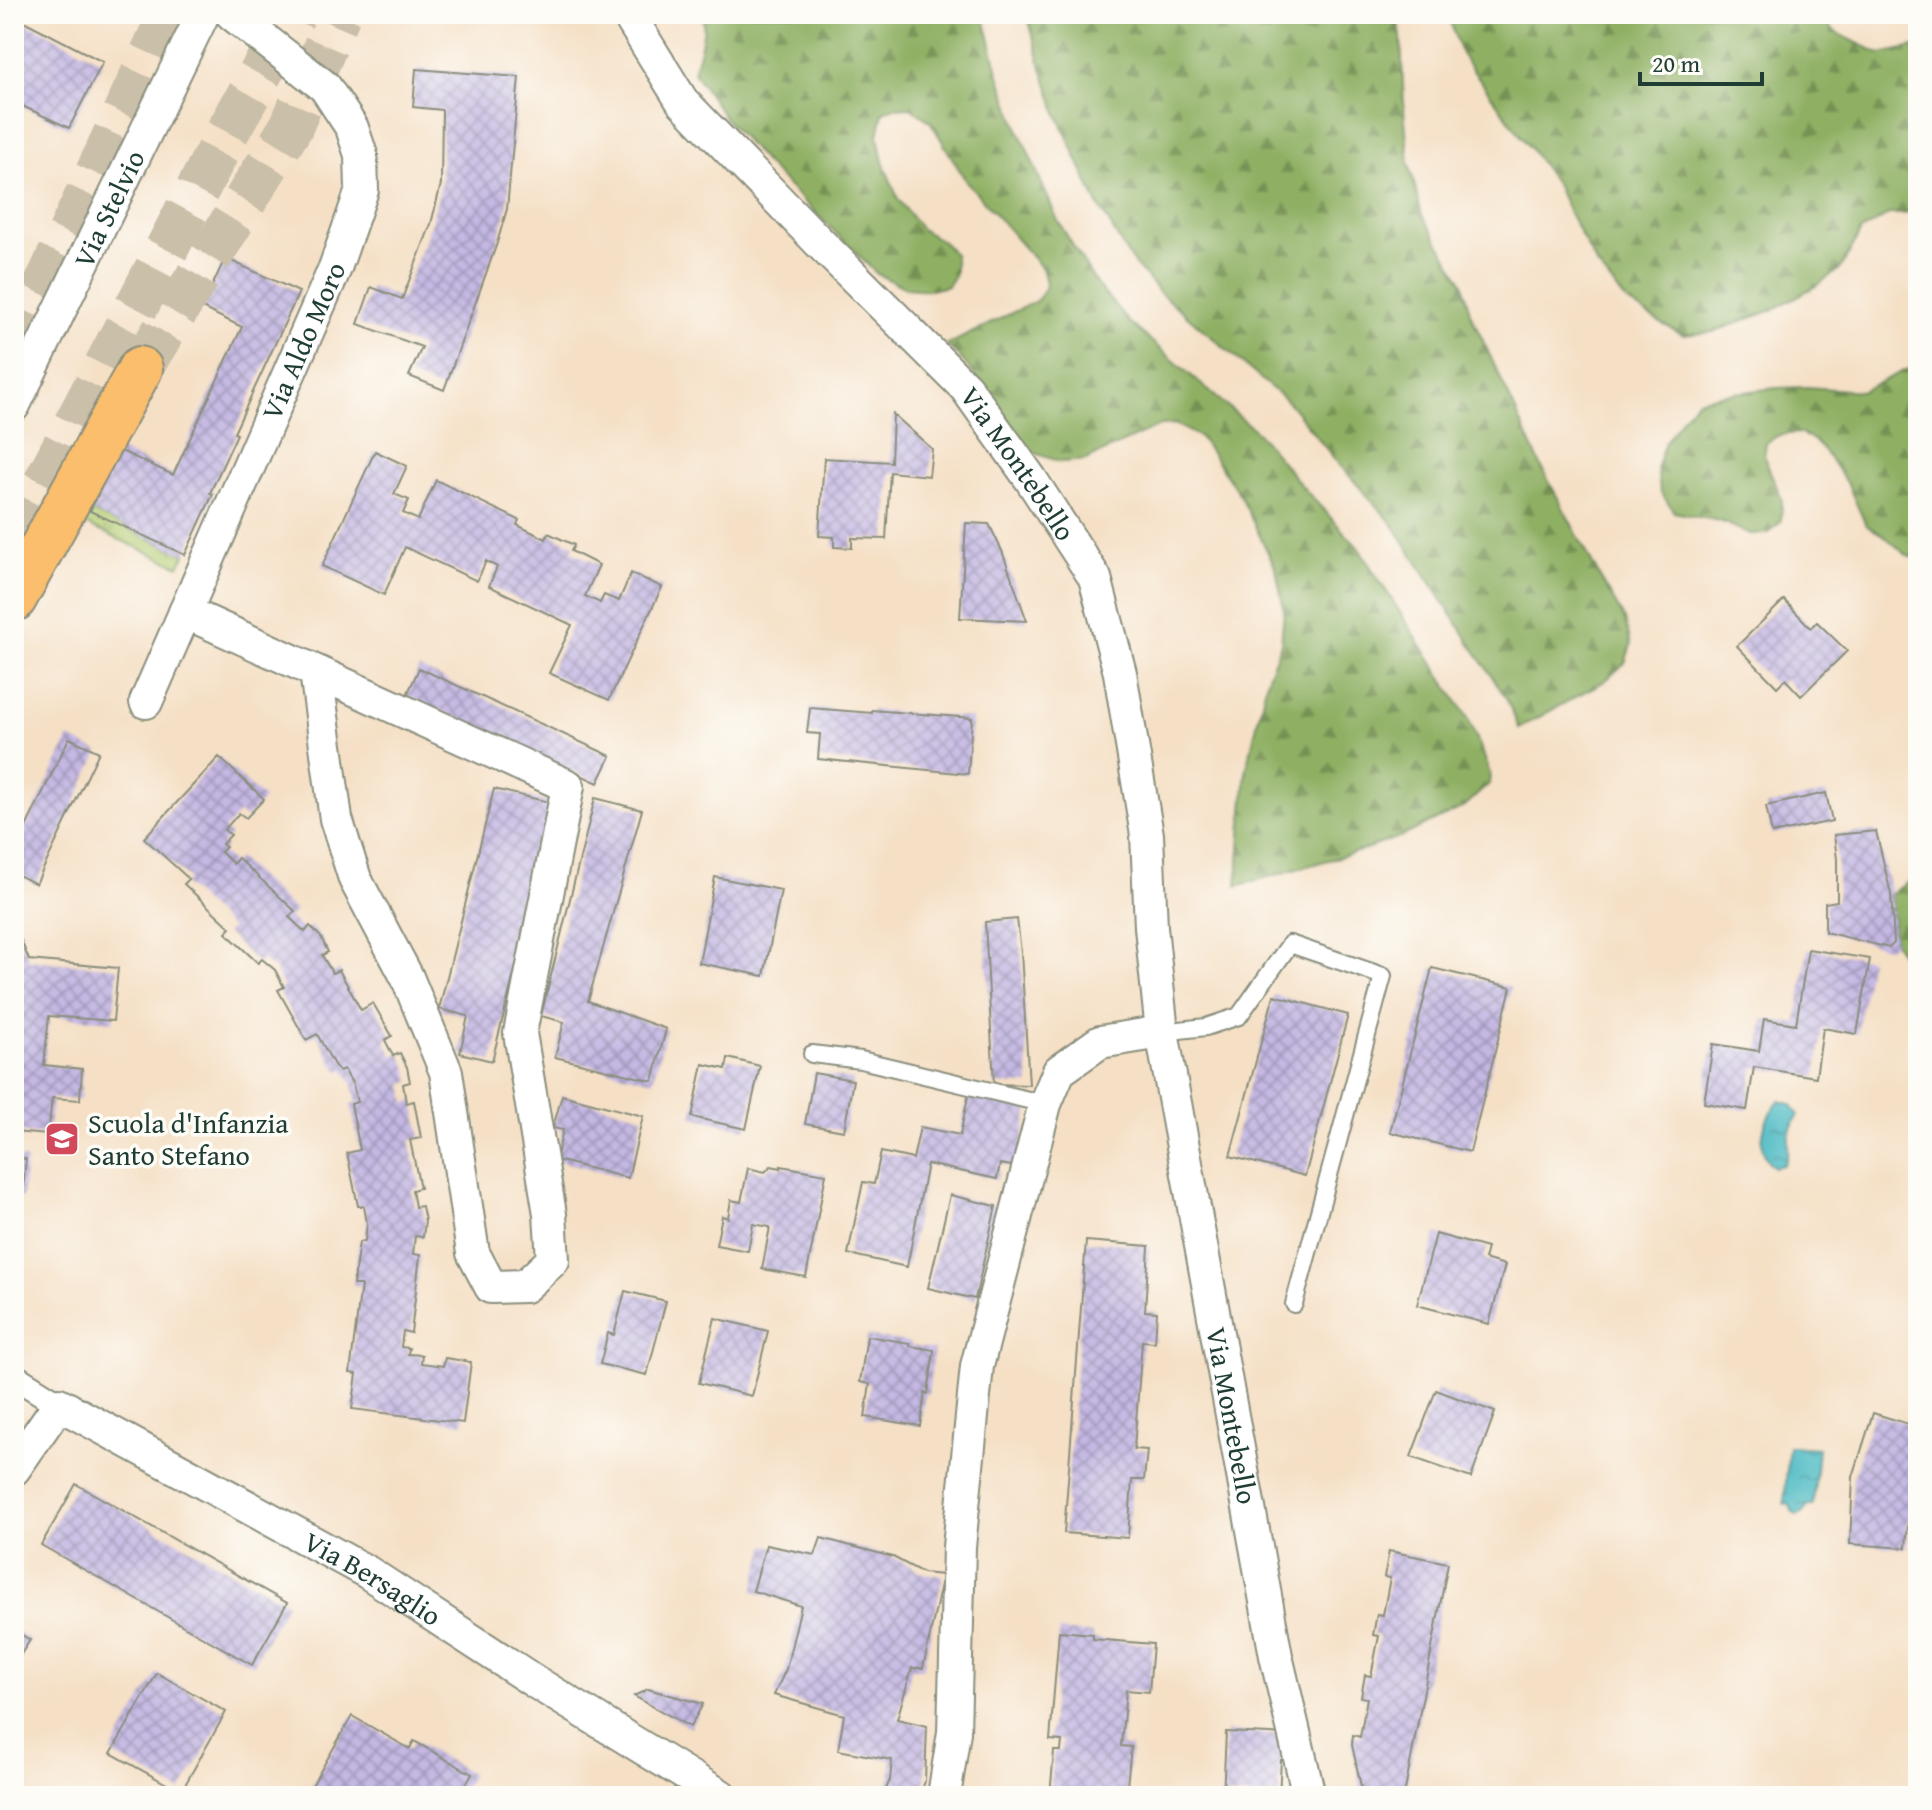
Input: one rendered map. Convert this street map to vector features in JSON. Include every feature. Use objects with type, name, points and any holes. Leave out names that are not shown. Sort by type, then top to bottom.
[{"type":"highway","points":[[14,599],[140,369]]},
{"type":"street","name":"Via Stelvio","points":[[14,405],[203,14]]},
{"type":"street","name":"Via Aldo Moro","points":[[146,702],[335,268],[362,190],[361,155],[352,128],[325,87],[232,14]]},
{"type":"street","name":"Via Montebello","points":[[628,14],[682,101],[966,388],[1095,578],[1120,673],[1147,835],[1151,927],[1162,1032],[1276,1656],[1309,1796]]},
{"type":"street","points":[[185,612],[568,786],[520,1033],[550,1214],[553,1260],[525,1286],[491,1287],[473,1253],[446,1072],[407,977],[355,879],[336,819],[316,672]]},
{"type":"street","points":[[944,1796],[954,1732],[959,1547],[977,1366],[1045,1104],[1059,1071],[1100,1042],[1162,1032]]},
{"type":"street","name":"Via Bersaglio","points":[[14,1376],[59,1404],[367,1572],[537,1683],[721,1796]]},
{"type":"street","points":[[14,1469],[59,1404]]},
{"type":"lane","points":[[1162,1032],[1206,1027],[1239,1016],[1290,944],[1383,976],[1294,1304]]},
{"type":"lane","points":[[812,1054],[861,1060],[1045,1104]]},
{"type":"green space","points":[[703,14],[983,14],[999,75],[1019,131],[1058,221],[1097,285],[1129,322],[1258,433],[1358,547],[1468,718],[1490,774],[1489,784],[1464,807],[1402,836],[1237,886],[1246,772],[1268,676],[1281,644],[1284,610],[1276,569],[1240,495],[1200,437],[1175,424],[1161,425],[1086,460],[1061,462],[1031,452],[964,362],[947,345],[1036,301],[1046,286],[1042,268],[966,181],[930,121],[909,107],[883,112],[878,136],[883,162],[898,199],[921,229],[942,241],[955,255],[955,274],[947,286],[930,290],[906,288],[877,274],[727,121],[693,71],[703,36]]},
{"type":"green space","points":[[1027,14],[1396,14],[1401,36],[1409,163],[1422,215],[1463,283],[1470,313],[1543,470],[1625,620],[1631,645],[1625,663],[1605,681],[1519,728],[1506,698],[1391,522],[1289,403],[1159,292],[1131,260],[1096,201],[1058,116]]},
{"type":"green space","points":[[1450,14],[1816,14],[1835,32],[1880,54],[1914,47],[1918,59],[1918,213],[1890,214],[1861,231],[1841,268],[1816,286],[1770,311],[1713,332],[1683,335],[1626,301],[1597,265],[1556,184],[1461,54]]},
{"type":"green space","points":[[1918,364],[1918,560],[1866,525],[1849,487],[1831,460],[1814,440],[1799,433],[1779,435],[1766,443],[1764,457],[1782,500],[1781,521],[1769,533],[1750,534],[1720,521],[1674,512],[1660,491],[1657,466],[1665,442],[1697,400],[1776,388],[1862,391]]},
{"type":"green space","points":[[80,506],[185,555],[179,566],[73,519]]},
{"type":"green space","points":[[1918,875],[1918,981],[1894,943],[1891,894]]},
{"type":"water","points":[[1780,1101],[1791,1104],[1799,1115],[1790,1131],[1783,1165],[1775,1167],[1768,1161],[1762,1144],[1765,1125]]},
{"type":"water","points":[[1789,1446],[1818,1448],[1813,1506],[1808,1505],[1803,1513],[1797,1515],[1789,1504],[1784,1504]]},
{"type":"building","points":[[14,16],[103,62],[69,128],[14,102]]},
{"type":"building","points":[[416,69],[519,77],[507,209],[444,390],[409,376],[422,347],[358,324],[371,287],[402,299],[431,224],[441,184],[442,110],[413,107]]},
{"type":"building","points":[[225,258],[299,292],[234,433],[237,434],[210,493],[213,494],[185,555],[90,511],[119,450],[173,475],[242,327],[202,308]]},
{"type":"building","points":[[893,414],[932,449],[929,476],[890,472],[886,539],[852,538],[852,548],[834,547],[834,537],[819,536],[824,458],[891,462]]},
{"type":"building","points":[[375,451],[407,466],[394,494],[409,500],[403,513],[418,520],[436,480],[519,520],[517,525],[546,539],[548,533],[574,545],[571,551],[599,565],[585,596],[600,603],[604,595],[619,601],[631,573],[662,587],[609,700],[549,673],[572,625],[489,586],[497,567],[486,561],[477,581],[405,547],[384,595],[322,566]]},
{"type":"building","points":[[966,523],[989,524],[1027,621],[960,618]]},
{"type":"building","points":[[1784,600],[1811,628],[1817,622],[1847,651],[1801,696],[1785,679],[1777,687],[1737,646]]},
{"type":"building","points":[[419,668],[611,756],[598,783],[407,695]]},
{"type":"building","points":[[810,708],[972,718],[968,774],[818,759],[820,734],[807,733]]},
{"type":"building","points":[[69,738],[99,752],[36,884],[14,873],[14,852]]},
{"type":"building","points":[[219,757],[264,799],[246,818],[239,813],[224,830],[231,835],[222,844],[226,847],[221,852],[233,864],[238,858],[295,911],[289,917],[305,932],[310,926],[321,937],[328,952],[322,955],[332,973],[339,970],[361,1010],[373,1003],[392,1036],[385,1040],[393,1056],[400,1053],[407,1067],[410,1082],[403,1084],[406,1103],[414,1101],[421,1138],[410,1140],[420,1188],[412,1190],[415,1207],[422,1206],[425,1221],[423,1237],[415,1236],[413,1254],[420,1255],[411,1333],[403,1331],[401,1347],[409,1348],[408,1354],[422,1355],[421,1363],[443,1366],[445,1358],[471,1362],[463,1423],[352,1409],[357,1374],[350,1373],[361,1285],[353,1285],[359,1242],[365,1241],[367,1223],[364,1206],[358,1206],[347,1153],[360,1150],[351,1104],[357,1102],[353,1085],[344,1069],[339,1071],[334,1065],[317,1034],[306,1040],[278,990],[284,987],[275,970],[262,959],[258,963],[226,933],[231,928],[184,884],[189,879],[144,838]]},
{"type":"building","points":[[494,789],[557,804],[492,1061],[460,1053],[468,1016],[439,1009]]},
{"type":"building","points":[[1826,793],[1832,821],[1772,834],[1766,806]]},
{"type":"building","points":[[595,798],[642,810],[588,1001],[666,1029],[653,1081],[555,1057],[564,1022],[541,1016]]},
{"type":"building","points":[[1876,831],[1891,894],[1894,943],[1889,948],[1825,932],[1825,903],[1837,901],[1834,835]]},
{"type":"building","points":[[715,877],[781,890],[764,976],[699,963]]},
{"type":"building","points":[[1017,919],[1029,1085],[994,1084],[985,922]]},
{"type":"building","points":[[14,929],[29,960],[118,968],[113,1021],[49,1016],[44,1065],[82,1069],[80,1100],[52,1098],[48,1135],[14,1132]]},
{"type":"building","points":[[1808,949],[1870,959],[1857,1034],[1823,1028],[1816,1077],[1754,1067],[1747,1110],[1704,1103],[1713,1044],[1759,1051],[1764,1019],[1796,1024]]},
{"type":"building","points":[[1432,968],[1511,987],[1470,1152],[1390,1132]]},
{"type":"building","points":[[1274,995],[1348,1015],[1305,1176],[1230,1156]]},
{"type":"building","points":[[728,1058],[760,1066],[746,1129],[692,1117],[703,1064],[726,1069]]},
{"type":"building","points":[[814,1073],[853,1080],[844,1131],[805,1124]]},
{"type":"building","points":[[969,1092],[1030,1104],[1017,1167],[1000,1164],[997,1179],[927,1164],[907,1267],[848,1254],[863,1182],[874,1184],[881,1152],[913,1159],[920,1127],[960,1135]]},
{"type":"building","points":[[562,1095],[643,1116],[628,1178],[556,1160],[563,1130],[553,1128]]},
{"type":"building","points":[[14,1158],[26,1159],[16,1228],[14,1228]]},
{"type":"building","points":[[771,1166],[826,1174],[806,1277],[762,1269],[770,1227],[753,1224],[748,1251],[716,1245],[722,1216],[728,1218],[731,1200],[741,1202],[748,1168],[765,1172]]},
{"type":"building","points":[[950,1195],[996,1206],[975,1299],[928,1288]]},
{"type":"building","points":[[1436,1234],[1487,1248],[1484,1259],[1505,1265],[1489,1324],[1417,1305]]},
{"type":"building","points":[[1086,1241],[1149,1246],[1145,1311],[1157,1312],[1155,1342],[1142,1341],[1134,1449],[1147,1450],[1144,1480],[1132,1480],[1128,1538],[1064,1533]]},
{"type":"building","points":[[625,1291],[666,1301],[647,1375],[600,1364],[608,1333],[614,1335]]},
{"type":"building","points":[[715,1318],[768,1331],[752,1396],[699,1383]]},
{"type":"building","points":[[867,1336],[934,1350],[920,1426],[865,1417],[870,1384],[860,1382]]},
{"type":"building","points":[[1436,1390],[1495,1412],[1471,1478],[1411,1457]]},
{"type":"building","points":[[1873,1413],[1918,1427],[1918,1463],[1911,1487],[1906,1548],[1850,1544],[1853,1477]]},
{"type":"building","points":[[76,1484],[287,1603],[252,1665],[41,1545]]},
{"type":"building","points":[[821,1538],[893,1557],[923,1573],[943,1575],[923,1668],[912,1668],[897,1719],[927,1726],[923,1796],[883,1796],[890,1780],[892,1760],[838,1750],[844,1715],[774,1695],[786,1669],[801,1606],[753,1591],[766,1545],[815,1555]]},
{"type":"building","points":[[1389,1551],[1448,1563],[1404,1796],[1363,1796],[1352,1745],[1353,1735],[1360,1737],[1367,1698],[1361,1697],[1365,1675],[1371,1676],[1379,1636],[1373,1635],[1377,1614],[1383,1615],[1390,1578],[1384,1577]]},
{"type":"building","points":[[14,1630],[30,1640],[14,1665]]},
{"type":"building","points":[[1059,1631],[1093,1634],[1093,1639],[1153,1644],[1149,1692],[1126,1690],[1121,1746],[1131,1747],[1126,1796],[1050,1796],[1054,1751],[1061,1751],[1062,1741],[1050,1740]]},
{"type":"building","points":[[157,1673],[226,1712],[181,1792],[111,1753]]},
{"type":"building","points":[[648,1689],[703,1704],[690,1727],[634,1696]]},
{"type":"building","points":[[352,1716],[410,1749],[414,1741],[472,1774],[459,1796],[306,1796]]},
{"type":"building","points":[[1226,1732],[1290,1735],[1289,1760],[1281,1760],[1279,1796],[1223,1796]]},
{"type":"tunnel","points":[[14,354],[170,14]]},
{"type":"tunnel","points":[[14,542],[228,131],[294,14]]},
{"type":"tunnel","points":[[140,369],[291,127],[339,14]]},
{"type":"place","name":"Scuola d'Infanzia Santo Stefano","points":[[62,1139]]}]
